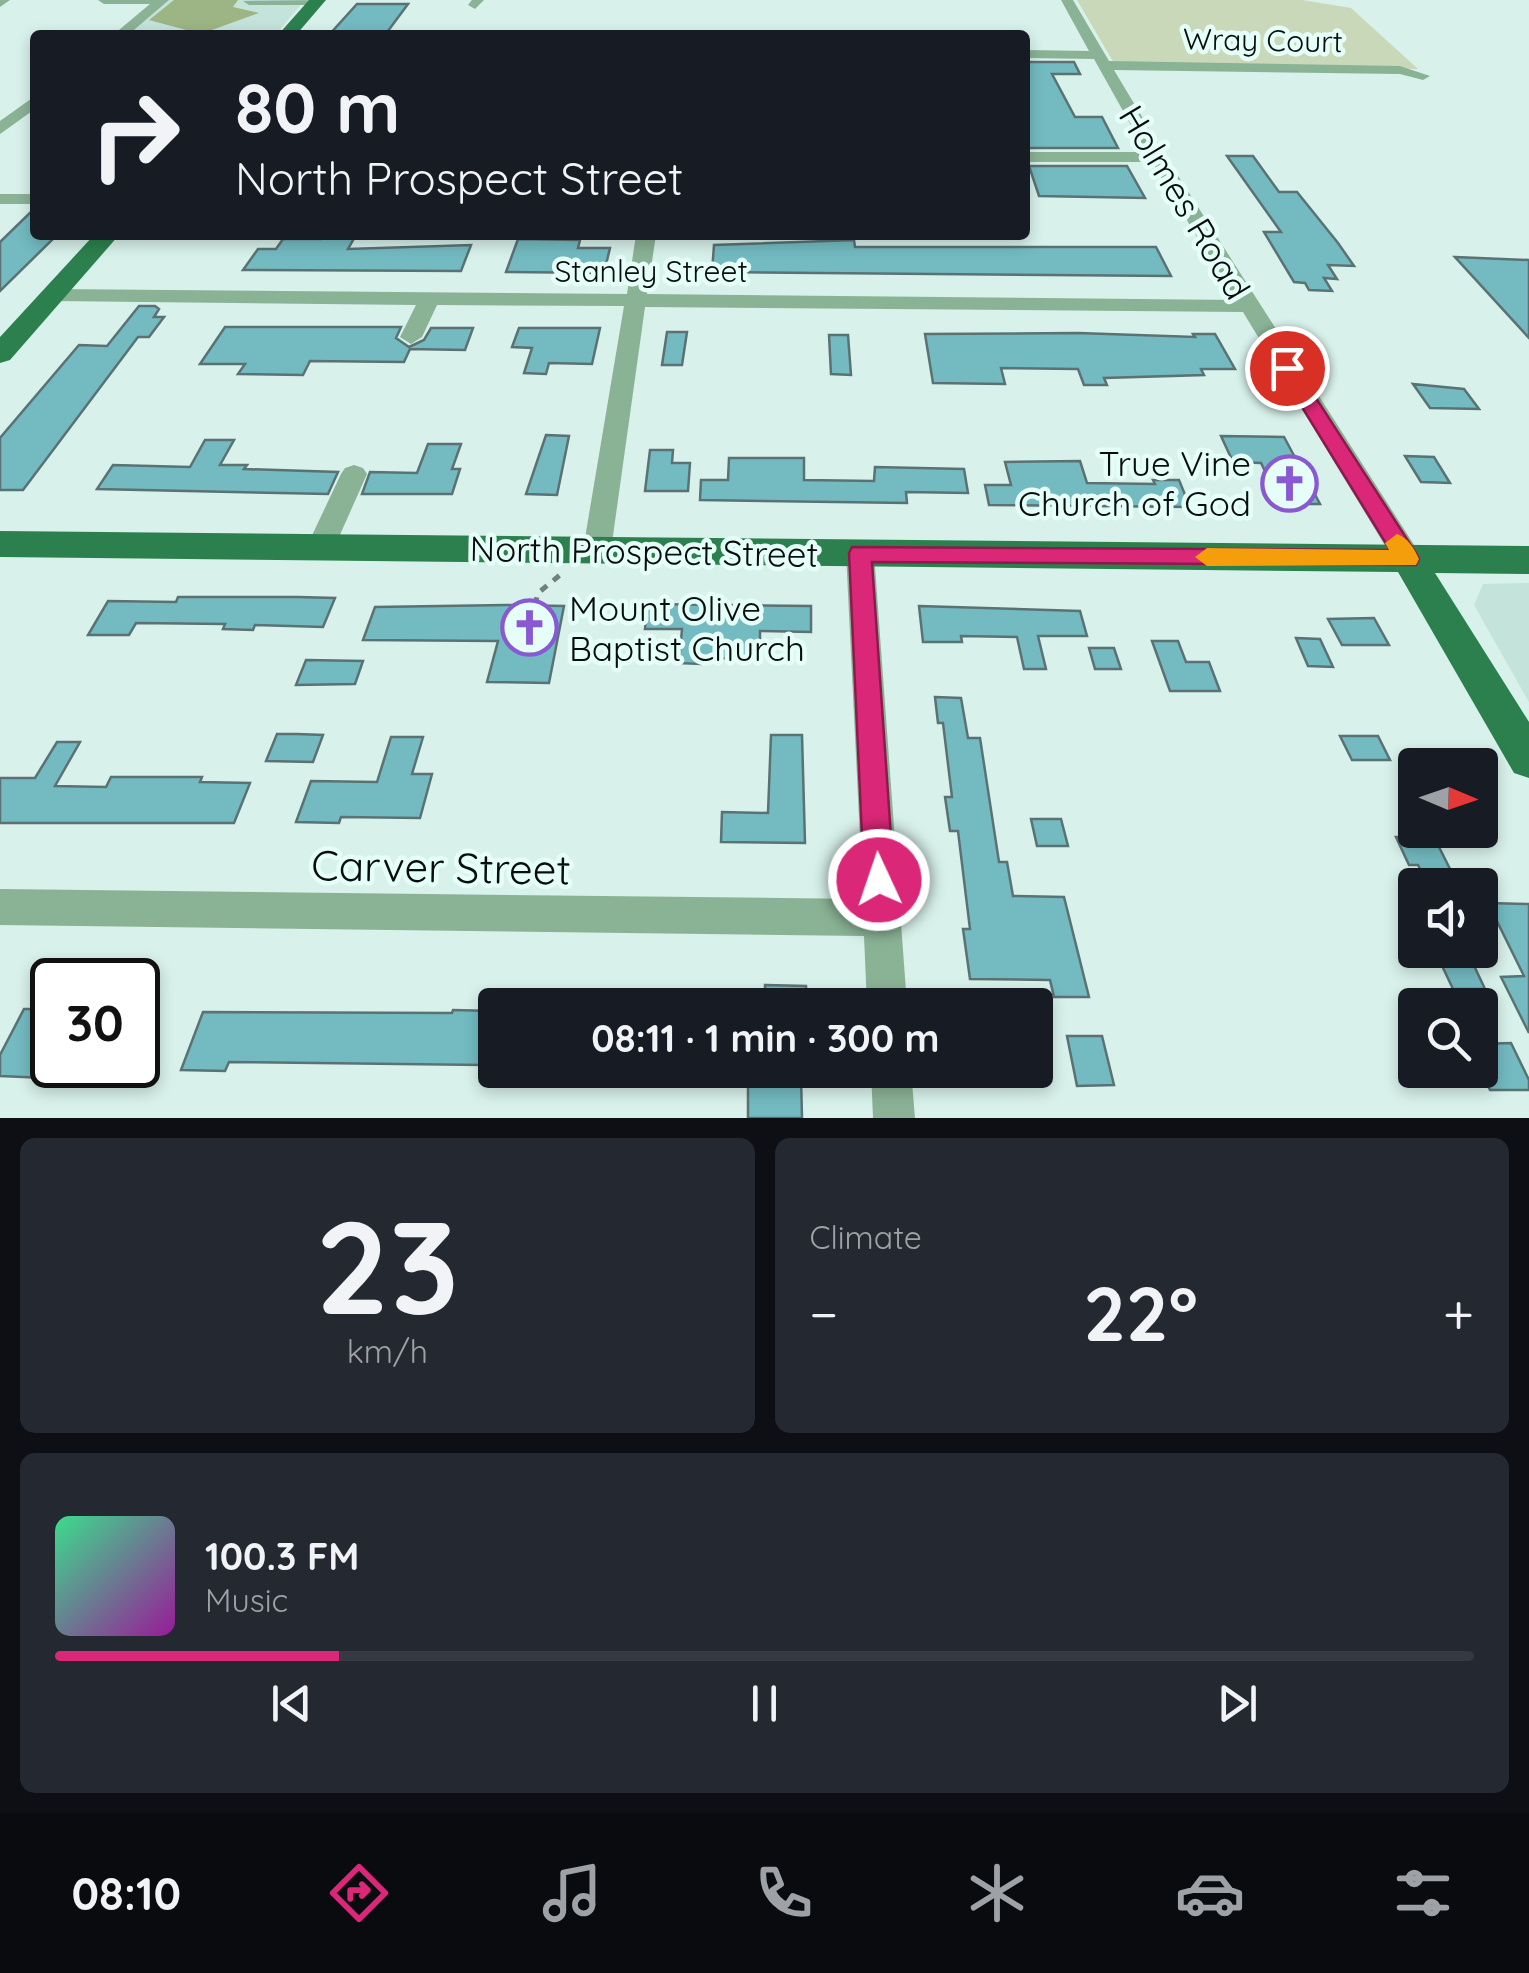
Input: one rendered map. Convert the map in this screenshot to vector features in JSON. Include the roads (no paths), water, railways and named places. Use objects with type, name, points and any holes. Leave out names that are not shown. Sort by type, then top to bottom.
[{"type":"main road","points":[[291,30],[318,0]]},
{"type":"main road","points":[[6,341],[103,240]]},
{"type":"main road","name":"North Prospect Street","points":[[0,544],[1529,560]]},
{"type":"main road","name":"Holmes Road","points":[[1408,559],[1529,759]]},
{"type":"street","points":[[104,0],[163,0],[126,30]]},
{"type":"street","points":[[248,1],[318,0]]},
{"type":"street","name":"Holmes Road","points":[[1067,0],[1248,306],[1408,559]]},
{"type":"street","name":"Wray Court","points":[[1030,54],[1400,70],[1423,76]]},
{"type":"street","points":[[0,101],[30,101]]},
{"type":"street","points":[[0,129],[30,105]]},
{"type":"street","points":[[1030,156],[1158,158]]},
{"type":"street","points":[[0,199],[30,199]]},
{"type":"street","points":[[597,550],[645,240]]},
{"type":"street","name":"Stanley Street","points":[[54,295],[1248,306]]},
{"type":"street","points":[[412,337],[428,299]]},
{"type":"street","points":[[321,546],[354,474]]},
{"type":"street","points":[[860,553],[886,988]]},
{"type":"street","name":"Carver Street","points":[[0,907],[881,918]]},
{"type":"street","points":[[892,1088],[894,1118]]},
{"type":"place","name":"True Vine Church of God","points":[[1290,483]]},
{"type":"place","name":"Mount Olive Baptist Church","points":[[530,628]]}]
